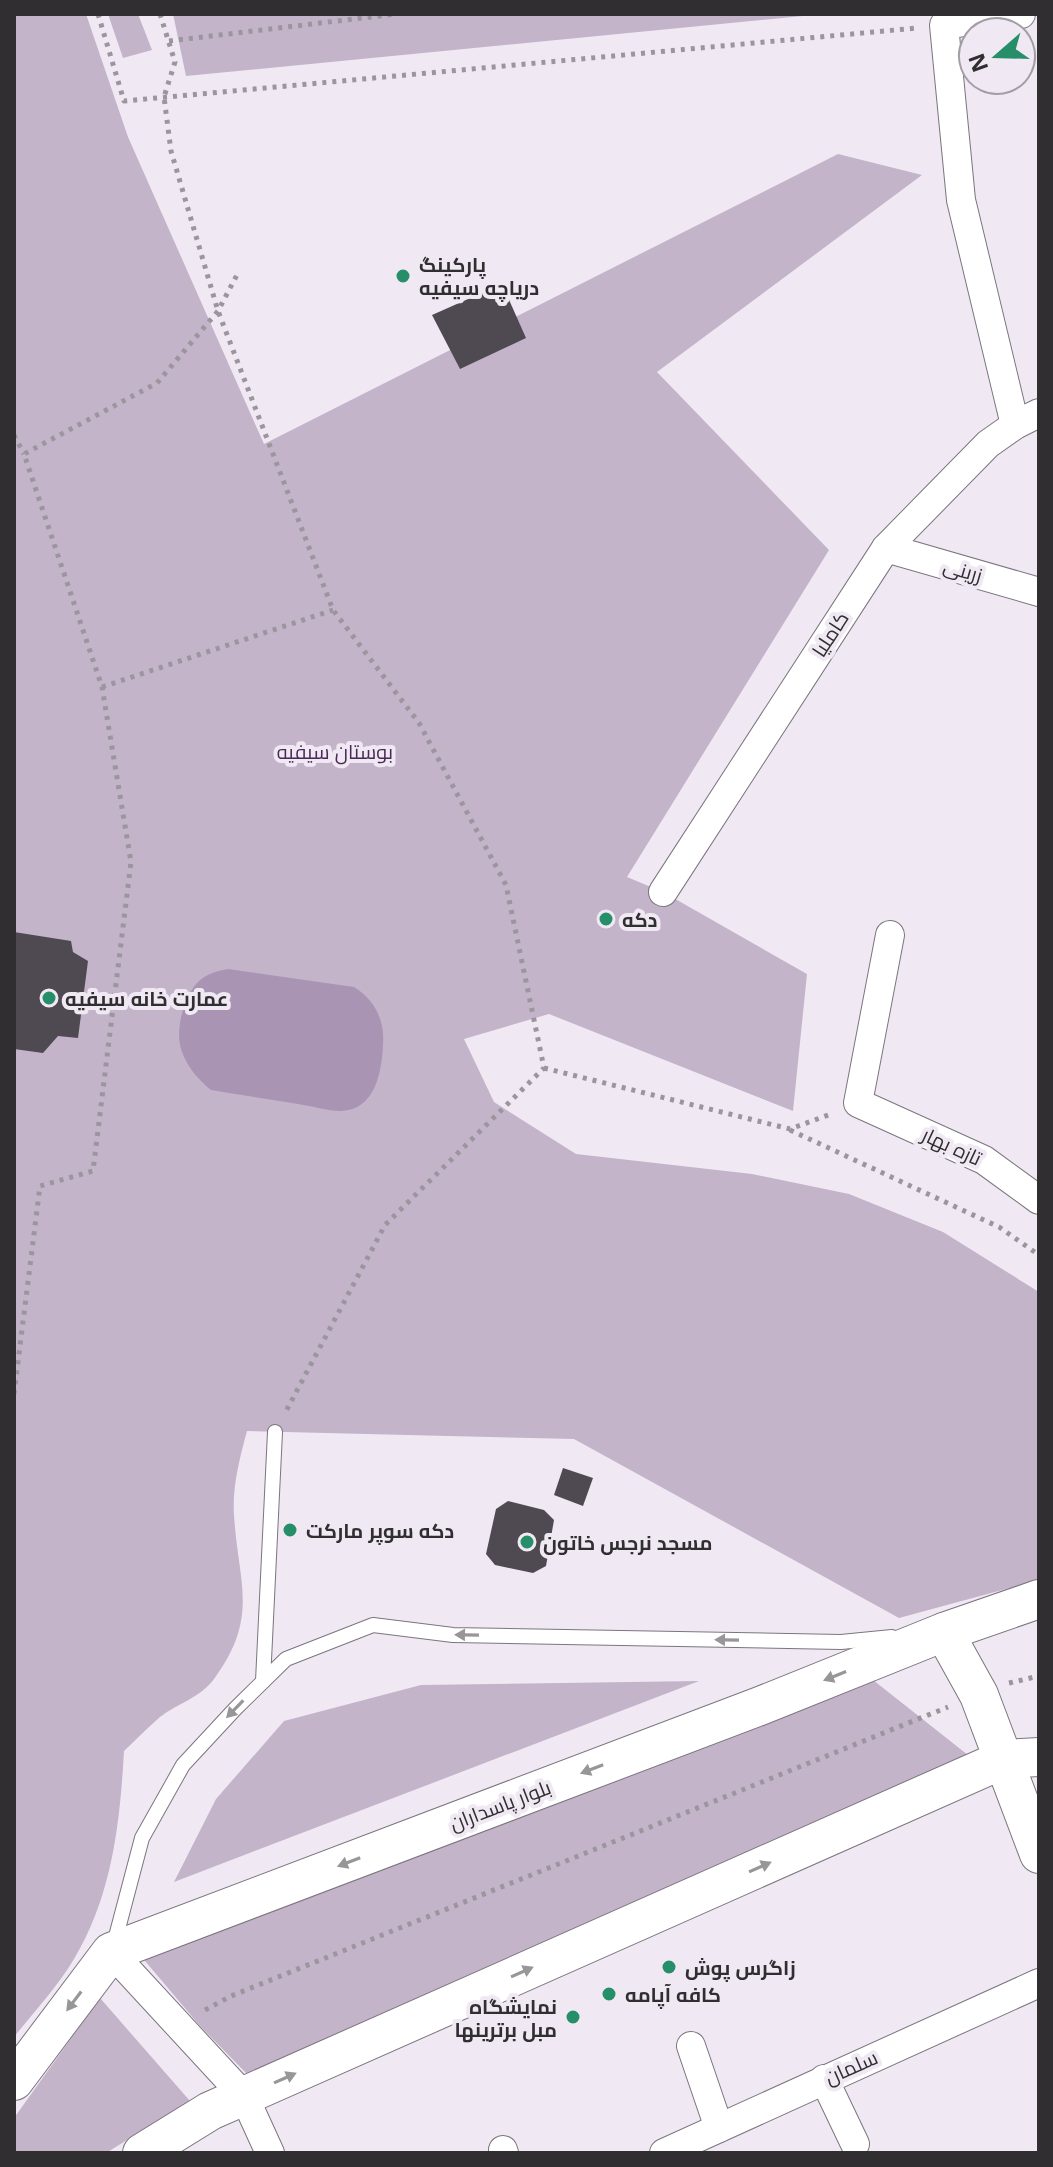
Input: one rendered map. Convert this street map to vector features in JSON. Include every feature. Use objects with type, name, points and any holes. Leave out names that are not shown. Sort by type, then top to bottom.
[{"type":"main road","name":"بلوار پاسداران","points":[[111,1952],[760,1706],[944,1632],[1039,1599]]},
{"type":"main road","points":[[944,1632],[979,1695],[1021,1758],[1039,1854]]},
{"type":"main road","points":[[142,2153],[210,2111],[1021,1758]]},
{"type":"main road","points":[[14,2081],[111,1952]]},
{"type":"street","points":[[1021,14],[944,25],[961,200],[1027,419]]},
{"type":"street","name":"کاملیا","points":[[663,892],[886,548],[988,444],[1027,419]]},
{"type":"street","name":"زرینی","points":[[886,548],[1039,592]]},
{"type":"street","points":[[858,1103],[890,935]]},
{"type":"street","name":"تازه بهار","points":[[858,1103],[984,1160],[1039,1200]]},
{"type":"street","points":[[111,1952],[244,2096],[270,2153]]},
{"type":"street","name":"سلمان","points":[[664,2153],[1039,1983]]},
{"type":"street","points":[[691,2046],[719,2128]]},
{"type":"street","points":[[824,2079],[855,2144]]},
{"type":"lane","points":[[263,1681],[275,1432]]},
{"type":"lane","points":[[111,1952],[142,1838],[183,1765],[286,1659],[373,1625],[453,1635],[841,1642],[944,1632]]},
{"type":"path","points":[[98,14],[124,101],[944,25]]},
{"type":"path","points":[[160,14],[175,62],[164,97],[171,151],[218,311],[333,610],[419,723],[506,885],[544,1068]]},
{"type":"path","points":[[169,41],[396,14]]},
{"type":"path","points":[[24,454],[157,383],[218,311],[239,271]]},
{"type":"path","points":[[14,435],[24,454],[102,687],[131,862],[93,1171],[40,1186],[14,1394]]},
{"type":"path","points":[[102,687],[333,610]]},
{"type":"path","points":[[544,1068],[790,1129],[999,1227],[1039,1255]]},
{"type":"path","points":[[275,1432],[385,1225],[544,1068]]},
{"type":"path","points":[[790,1129],[858,1103]]},
{"type":"path","points":[[179,2025],[231,1996],[979,1695],[1012,1682],[1039,1676]]},
{"type":"green space","name":"بوستان سیفیه","points":[[14,14],[86,14],[128,137],[264,444],[838,154],[922,175],[657,372],[829,550],[627,877],[663,892],[807,974],[793,1111],[549,1014],[464,1039],[494,1102],[576,1154],[752,1174],[849,1194],[943,1232],[1039,1292],[1039,1580],[899,1618],[574,1439],[247,1431],[234,1494],[243,1599],[237,1637],[209,1685],[160,1717],[124,1751],[112,1858],[97,1910],[68,1969],[14,2037]]},
{"type":"green space","points":[[108,14],[138,14],[152,50],[123,58]]},
{"type":"green space","points":[[173,14],[823,14],[186,76]]},
{"type":"green space","points":[[873,1680],[973,1759],[247,2074],[200,2026],[140,1955]]},
{"type":"green space","points":[[699,1681],[174,1882],[216,1799],[284,1721],[421,1685]]},
{"type":"green space","points":[[100,1998],[190,2101],[106,2153],[14,2153],[14,2118]]},
{"type":"shaded area","points":[[228,969],[354,987],[367,998],[377,1011],[383,1035],[375,1087],[362,1104],[353,1109],[336,1111],[211,1090],[206,1086],[182,1052],[179,1037],[181,1020],[186,1002],[199,981],[209,974]]},
{"type":"building","points":[[502,284],[526,338],[460,369],[432,315]]},
{"type":"building","name":"عمارت خانه سیفیه","points":[[14,932],[71,941],[73,952],[88,961],[78,1038],[58,1036],[43,1053],[14,1049]]},
{"type":"building","points":[[563,1468],[593,1478],[583,1506],[554,1495]]},
{"type":"building","points":[[508,1501],[544,1510],[554,1520],[546,1566],[533,1573],[495,1565],[486,1554],[496,1509]]},
{"type":"place","name":"پارکینگ دریاچه سیفیه","points":[[403,276]]},
{"type":"place","name":"دکه","points":[[606,919]]},
{"type":"place","name":"عمارت خانه سیفیه","points":[[49,998]]},
{"type":"place","name":"دکه سوپر مارکت","points":[[290,1530]]},
{"type":"place","name":"مسجد نرجس خاتون","points":[[527,1542]]},
{"type":"place","name":"زاگرس پوش","points":[[669,1967]]},
{"type":"place","name":"کافه آپامه","points":[[609,1994]]},
{"type":"place","name":"نمایشگاه مبل برترینها","points":[[573,2017]]}]
